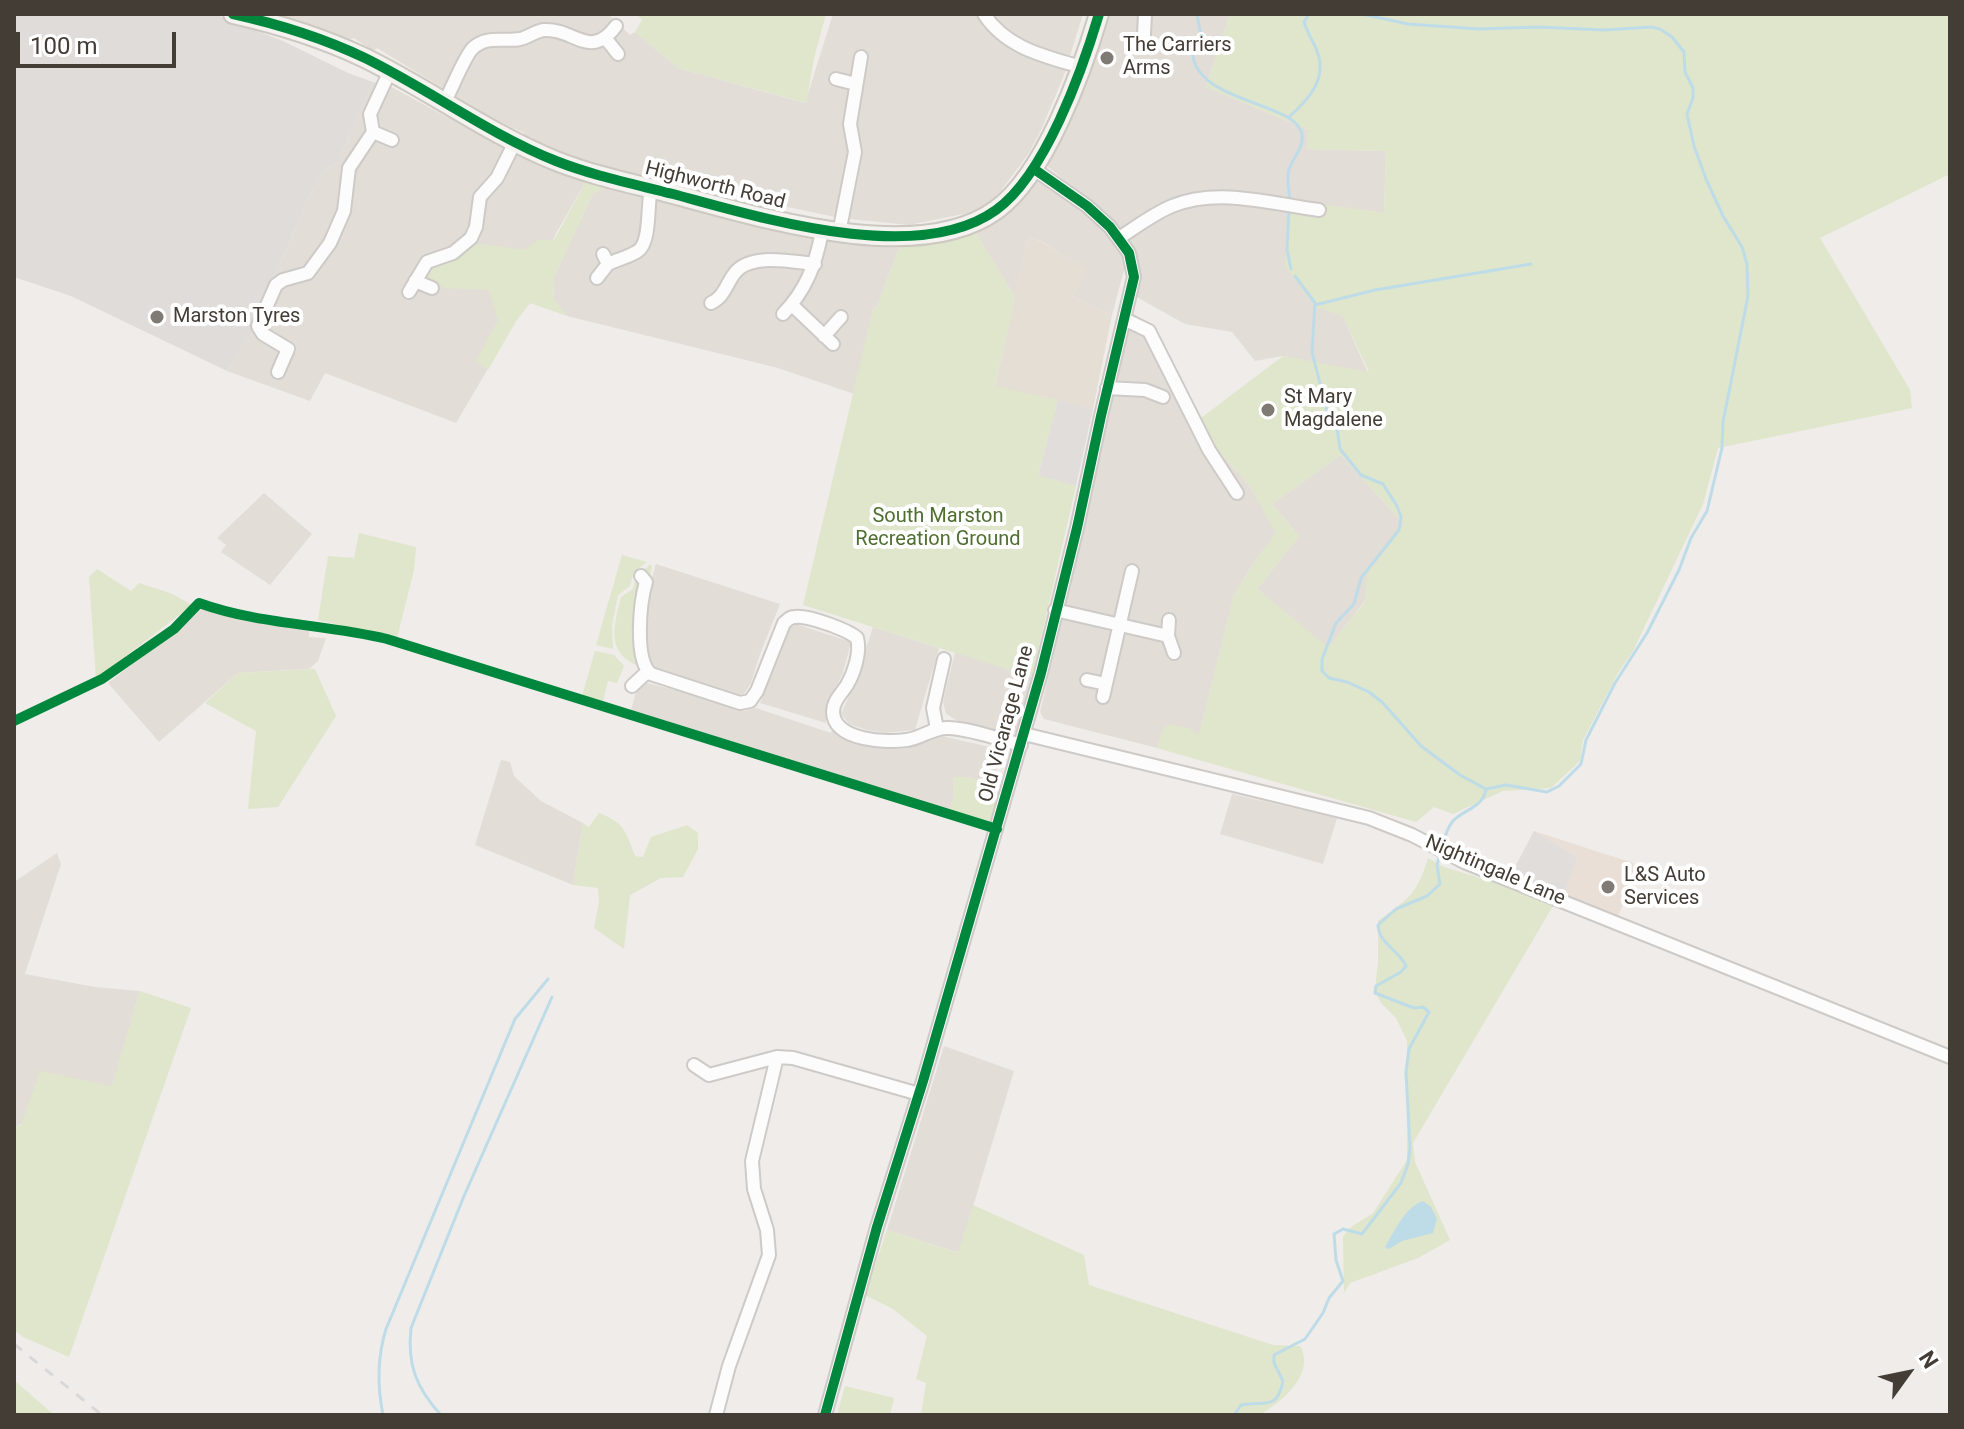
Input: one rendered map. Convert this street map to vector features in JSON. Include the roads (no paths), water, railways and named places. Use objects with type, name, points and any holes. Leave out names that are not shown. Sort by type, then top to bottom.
[{"type":"street","name":"Highworth Road","points":[[233,14],[321,39],[390,71],[515,142],[577,169],[831,232],[909,235],[960,227],[997,209],[1034,169],[1081,67],[1099,14]]},
{"type":"street","points":[[984,14],[995,29],[1013,43],[1081,67]]},
{"type":"street","points":[[1144,35],[1145,14]]},
{"type":"street","points":[[444,103],[467,56],[481,42],[521,39],[545,30],[584,42],[606,39],[616,26]]},
{"type":"street","points":[[606,39],[618,54]]},
{"type":"street","points":[[841,317],[828,340],[788,309],[806,285],[831,232],[855,152],[850,124],[861,57]]},
{"type":"street","points":[[278,372],[288,349],[263,334],[258,326],[271,293],[279,282],[303,275],[318,262],[339,224],[349,168],[373,132],[370,114],[390,71]]},
{"type":"street","points":[[836,79],[856,84]]},
{"type":"street","points":[[373,132],[392,140]]},
{"type":"street","points":[[432,288],[412,287],[427,262],[453,253],[471,238],[476,227],[480,197],[497,178],[515,142]]},
{"type":"street","name":"Old Vicarage Lane","points":[[825,1415],[877,1227],[1023,740],[1077,528],[1132,287],[1134,268],[1119,238],[1087,206],[1034,169]]},
{"type":"street","points":[[597,278],[605,259],[633,254],[647,241],[651,188]]},
{"type":"street","points":[[1119,238],[1164,210],[1194,199],[1231,199],[1319,210]]},
{"type":"street","points":[[720,303],[736,272],[745,264],[779,261],[815,264]]},
{"type":"street","points":[[1124,319],[1149,331],[1209,450],[1237,493]]},
{"type":"street","points":[[1107,388],[1145,390],[1163,397]]},
{"type":"street","points":[[1087,680],[1105,691],[1132,571]]},
{"type":"street","points":[[641,576],[646,582],[640,618],[647,672]]},
{"type":"street","points":[[1055,610],[1168,636]]},
{"type":"street","points":[[647,672],[740,703],[750,701],[757,691],[784,623],[792,617],[805,617],[849,632],[859,642],[849,681],[836,699],[833,709],[835,721],[848,733],[900,741],[918,738],[937,729],[933,708],[944,659]]},
{"type":"street","points":[[1169,620],[1168,636],[1174,653]]},
{"type":"street","points":[[632,686],[647,672]]},
{"type":"street","name":"Nightingale Lane","points":[[937,729],[957,729],[1023,740],[1369,818],[1412,835],[1447,855],[1950,1057]]},
{"type":"street","points":[[716,1415],[729,1366],[769,1255],[767,1230],[754,1189],[752,1161],[777,1057]]},
{"type":"street","points":[[694,1065],[709,1075],[777,1057],[804,1060],[919,1094]]},
{"type":"water","points":[[1423,1201],[1431,1207],[1437,1219],[1433,1233],[1402,1241],[1389,1249],[1385,1247],[1405,1214]]},
{"type":"waterway","points":[[1197,14],[1201,36],[1193,57],[1200,72],[1230,94],[1268,108],[1297,124],[1302,139],[1288,173],[1290,200]]},
{"type":"waterway","points":[[1289,117],[1309,96],[1320,71],[1317,51],[1304,22],[1309,14]]},
{"type":"waterway","points":[[1295,276],[1315,303],[1312,352],[1327,411],[1337,428],[1340,449],[1361,475],[1383,484],[1401,517],[1399,530],[1361,578],[1354,604],[1336,623],[1322,659],[1322,671],[1329,678],[1369,692],[1382,702],[1421,746],[1460,775],[1486,789],[1506,785],[1547,792],[1559,786],[1581,764],[1586,740],[1615,683],[1647,633],[1679,570],[1691,538],[1707,511],[1722,448],[1723,422],[1748,296],[1747,264],[1742,247],[1706,179],[1694,146],[1687,114],[1693,88],[1685,72],[1684,52],[1672,37],[1660,29],[1479,29],[1408,24],[1362,14]]},
{"type":"waterway","points":[[1289,208],[1287,249],[1291,269]]},
{"type":"waterway","points":[[1315,305],[1375,290],[1531,264]]},
{"type":"waterway","points":[[1442,847],[1453,821],[1477,804],[1486,789]]},
{"type":"waterway","points":[[1234,1415],[1241,1405],[1268,1403],[1277,1397],[1283,1381],[1274,1363],[1274,1355],[1305,1339],[1343,1281],[1336,1260],[1334,1234],[1343,1229],[1362,1234],[1401,1183],[1408,1164],[1406,1072],[1409,1049],[1429,1012],[1423,1007],[1414,1008],[1375,993],[1376,986],[1406,966],[1385,942],[1378,925],[1396,909],[1427,896],[1440,884],[1437,865],[1440,854]]},
{"type":"waterway","points":[[383,1415],[379,1372],[386,1329],[515,1019],[548,979]]},
{"type":"waterway","points":[[441,1415],[425,1395],[415,1375],[410,1353],[411,1328],[464,1196],[552,997]]},
{"type":"railway","points":[[14,1344],[102,1415]]},
{"type":"place","name":"The Carriers Arms","points":[[1107,58]]},
{"type":"place","name":"Marston Tyres","points":[[157,317]]},
{"type":"place","name":"St Mary Magdalene","points":[[1268,410]]},
{"type":"place","name":"L&S Auto Services","points":[[1608,887]]},
{"type":"park label","name":"South Marston Recreation Ground","points":[[938,528]]}]
